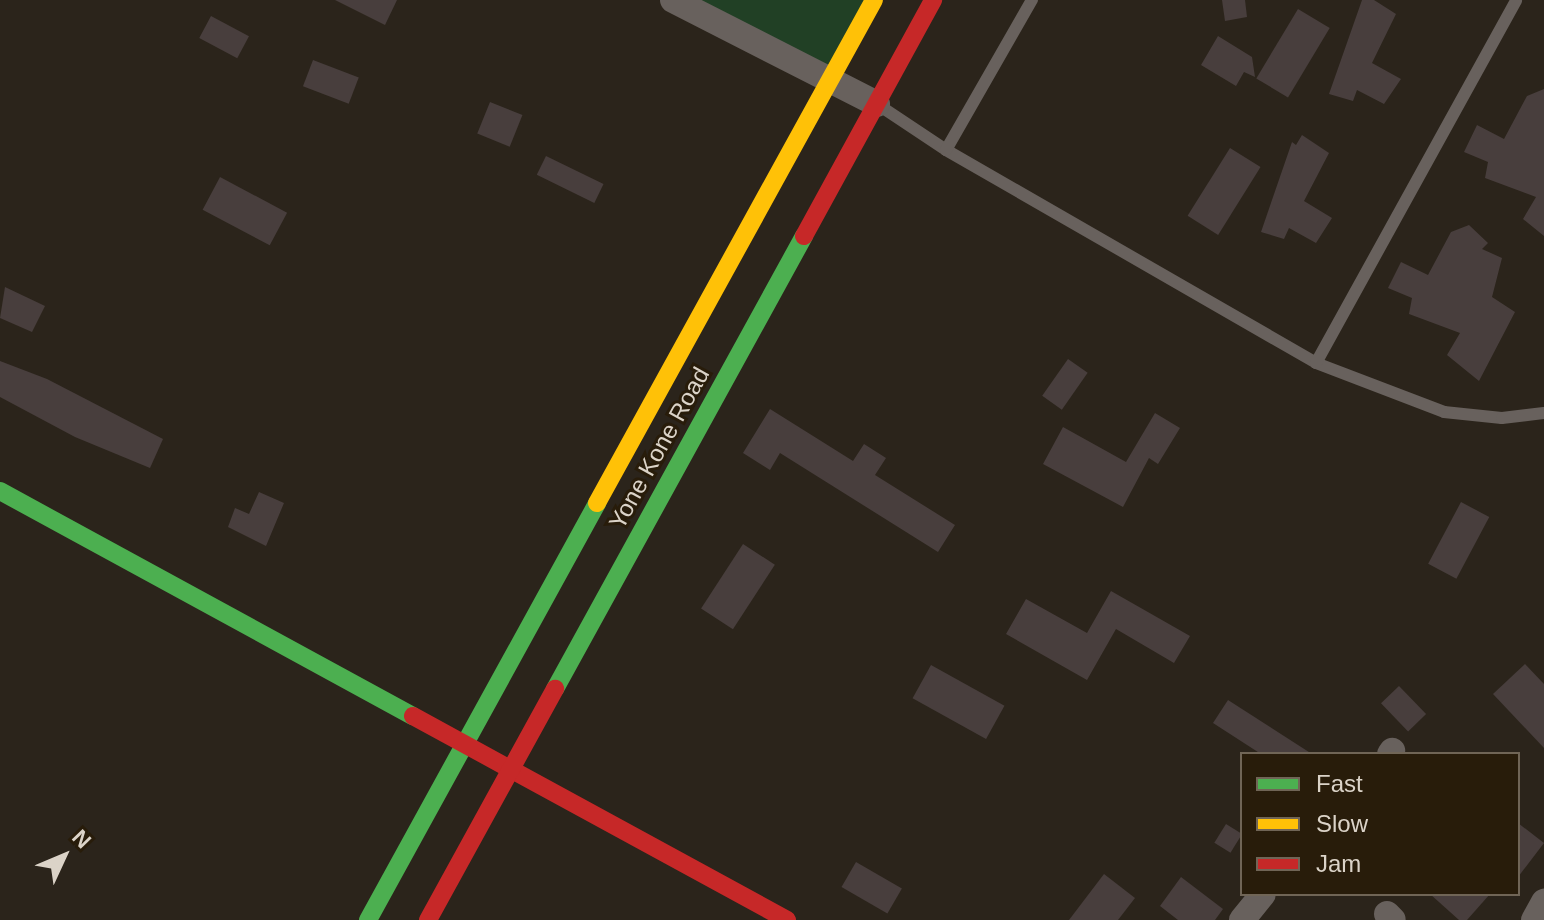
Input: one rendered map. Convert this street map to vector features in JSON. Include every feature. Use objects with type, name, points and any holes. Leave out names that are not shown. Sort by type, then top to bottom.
[{"type":"street","points":[[673,0],[877,104]]},
{"type":"street","points":[[368,920],[874,0]]},
{"type":"street","name":"Yone Kone Road","points":[[428,920],[933,0]]},
{"type":"street","points":[[608,485],[652,511]]},
{"type":"street","points":[[0,491],[509,773],[787,920]]},
{"type":"street","points":[[1242,920],[1261,896]]},
{"type":"street","points":[[1534,920],[1544,902]]},
{"type":"lane","points":[[946,150],[1032,0]]},
{"type":"lane","points":[[1316,363],[1516,0]]},
{"type":"lane","points":[[877,104],[946,150],[1316,363],[1444,412],[1502,418],[1544,413]]},
{"type":"green space","points":[[687,0],[874,0],[831,78]]},
{"type":"building","points":[[335,0],[397,0],[385,25]]},
{"type":"building","points":[[1222,0],[1245,0],[1247,17],[1225,21]]},
{"type":"building","points":[[1362,0],[1374,0],[1396,14],[1372,63],[1401,79],[1384,104],[1357,90],[1353,101],[1329,94]]},
{"type":"building","points":[[1298,9],[1330,28],[1288,97],[1256,78]]},
{"type":"building","points":[[211,16],[249,36],[237,58],[199,38]]},
{"type":"building","points":[[1218,36],[1252,57],[1255,77],[1244,72],[1236,86],[1201,65]]},
{"type":"building","points":[[313,60],[359,78],[349,104],[303,86]]},
{"type":"building","points":[[1544,89],[1544,236],[1523,219],[1536,197],[1485,178],[1488,162],[1464,152],[1477,125],[1504,139],[1527,96]]},
{"type":"building","points":[[490,102],[522,115],[510,147],[477,134]]},
{"type":"building","points":[[1302,135],[1329,153],[1304,201],[1332,218],[1316,243],[1289,228],[1284,239],[1261,232],[1292,142],[1296,145]]},
{"type":"building","points":[[1230,148],[1261,167],[1218,235],[1188,216]]},
{"type":"building","points":[[546,156],[604,184],[594,203],[537,175]]},
{"type":"building","points":[[220,177],[287,213],[270,245],[203,210]]},
{"type":"building","points":[[1469,225],[1488,243],[1482,249],[1502,258],[1492,297],[1515,312],[1479,381],[1447,355],[1460,333],[1409,314],[1412,298],[1388,288],[1401,262],[1428,275],[1451,232]]},
{"type":"building","points":[[5,287],[45,306],[32,332],[0,318]]},
{"type":"building","points":[[1068,359],[1088,373],[1062,410],[1042,396]]},
{"type":"building","points":[[0,361],[47,379],[163,439],[150,468],[75,437],[0,397]]},
{"type":"building","points":[[770,409],[853,461],[864,444],[886,458],[875,475],[955,525],[938,552],[780,453],[770,470],[743,453]]},
{"type":"building","points":[[1155,413],[1180,428],[1158,464],[1149,458],[1123,507],[1043,464],[1063,427],[1126,462]]},
{"type":"building","points":[[259,492],[284,503],[266,546],[228,527],[235,508],[249,514]]},
{"type":"building","points":[[1461,502],[1489,517],[1456,579],[1428,564]]},
{"type":"building","points":[[743,544],[775,565],[733,629],[701,609]]},
{"type":"building","points":[[1111,591],[1190,636],[1174,663],[1116,629],[1087,680],[1006,634],[1026,599],[1087,633]]},
{"type":"building","points":[[1525,664],[1544,684],[1544,748],[1493,694]]},
{"type":"building","points":[[931,665],[1004,706],[986,739],[913,698]]},
{"type":"building","points":[[1399,686],[1426,714],[1408,731],[1381,703]]},
{"type":"building","points":[[1228,700],[1309,752],[1258,752],[1213,723]]},
{"type":"building","points":[[1226,824],[1240,833],[1230,853],[1214,843]]},
{"type":"building","points":[[1520,825],[1544,843],[1520,874]]},
{"type":"building","points":[[856,862],[902,888],[887,914],[842,887]]},
{"type":"building","points":[[1104,874],[1135,898],[1118,920],[1069,920]]},
{"type":"building","points":[[1181,877],[1223,909],[1215,920],[1178,920],[1160,906]]},
{"type":"building","points":[[1432,896],[1488,896],[1467,920],[1459,920]]},
{"type":"traffic: fast","points":[[555,689],[804,236]]},
{"type":"traffic: fast","points":[[0,491],[413,716]]},
{"type":"traffic: fast","points":[[368,920],[597,503]]},
{"type":"traffic: slow","points":[[597,503],[874,0]]},
{"type":"traffic: jam","points":[[804,236],[933,0]]},
{"type":"traffic: jam","points":[[428,920],[555,689]]},
{"type":"traffic: jam","points":[[413,716],[787,920]]}]
